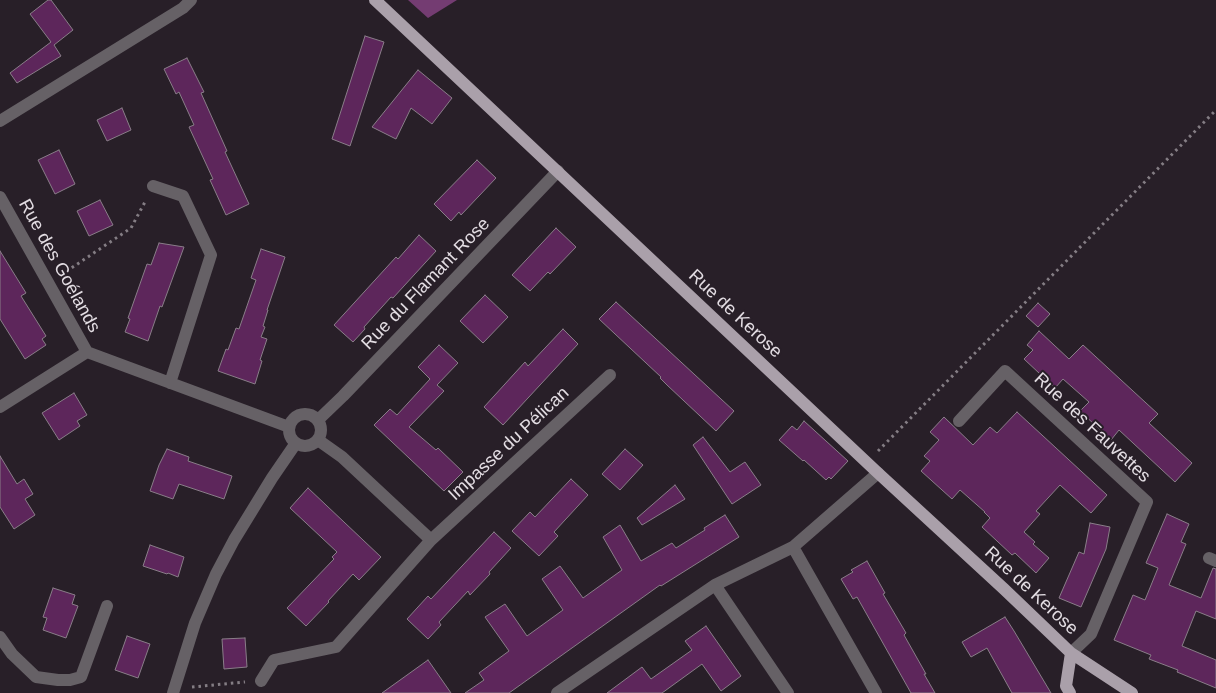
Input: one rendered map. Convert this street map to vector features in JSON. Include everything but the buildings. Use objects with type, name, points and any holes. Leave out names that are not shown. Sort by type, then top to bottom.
[{"type":"main road","name":"Rue de Kerose","points":[[375,0],[1071,652],[1132,693]]},
{"type":"main road","points":[[1070,693],[1066,686],[1071,652]]},
{"type":"street","points":[[0,121],[182,8],[191,0]]},
{"type":"street","name":"Rue du Flamant Rose","points":[[318,420],[558,171]]},
{"type":"street","points":[[153,186],[183,196],[211,255],[170,383]]},
{"type":"street","name":"Rue des Goélands","points":[[0,197],[87,352],[289,427]]},
{"type":"street","name":"Rue des Goélands","points":[[0,407],[87,352]]},
{"type":"street","name":"Rue des Fauvettes","points":[[959,421],[1006,371],[1147,502],[1091,634],[1071,652]]},
{"type":"street","name":"Impasse du Pélican","points":[[261,681],[274,660],[336,647],[431,540],[610,375]]},
{"type":"street","points":[[305,414],[318,420],[321,432],[318,440],[312,445],[303,446],[296,443],[290,436],[289,427],[292,420],[298,416],[305,414]]},
{"type":"street","points":[[318,440],[342,457],[431,540]]},
{"type":"street","points":[[174,689],[195,623],[216,574],[238,532],[296,443]]},
{"type":"street","points":[[557,693],[714,585],[793,547],[878,473]]},
{"type":"street","points":[[793,547],[876,693]]},
{"type":"street","points":[[714,585],[788,693]]},
{"type":"street","points":[[0,637],[12,654],[36,677],[58,680],[70,680],[81,677],[107,606]]},
{"type":"path","points":[[867,462],[1216,110]]},
{"type":"path","points":[[48,283],[131,228],[153,186]]},
{"type":"path","points":[[174,689],[261,681]]},
{"type":"shaded area","points":[[408,0],[457,0],[428,18]]}]
